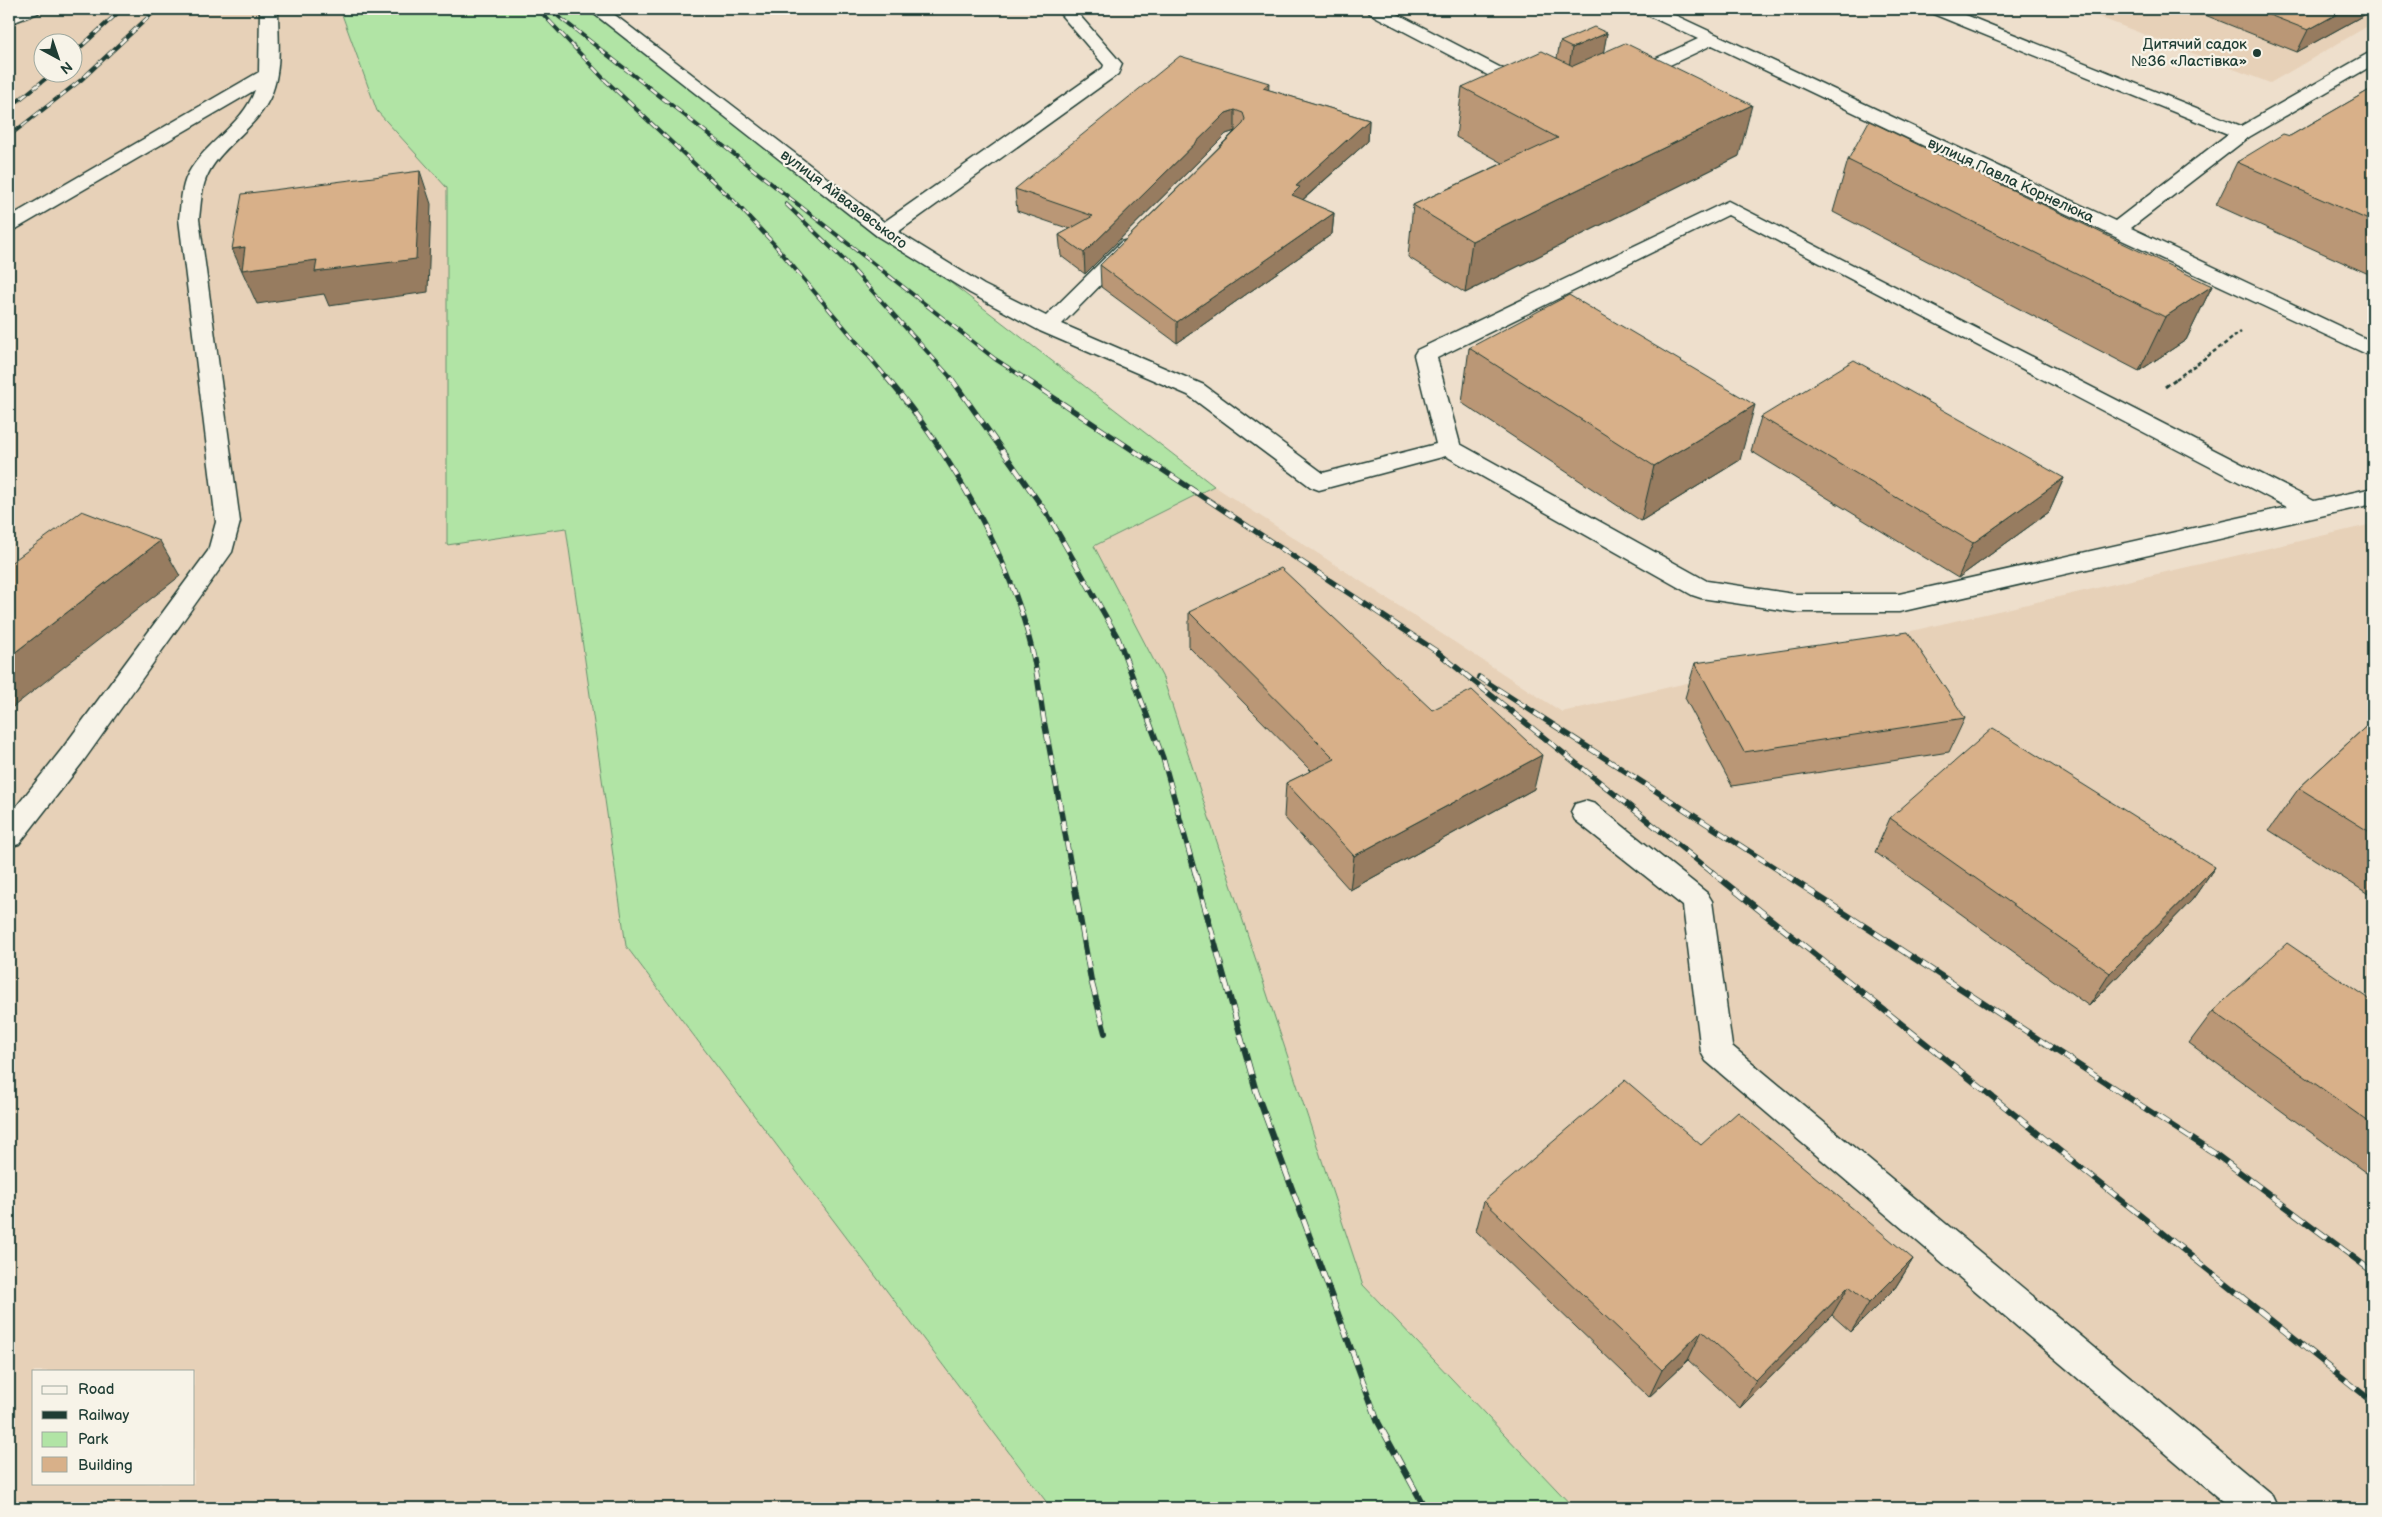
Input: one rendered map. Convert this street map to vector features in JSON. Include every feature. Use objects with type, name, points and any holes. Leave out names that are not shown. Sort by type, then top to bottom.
[{"type":"street","points":[[9,19],[32,9]]},
{"type":"street","points":[[9,836],[72,756],[220,552],[228,522],[189,219],[192,189],[198,174],[209,158],[250,114],[263,95],[269,74],[269,9]]},
{"type":"street","name":"вулиця Айвазовського","points":[[596,9],[884,232],[977,289],[1048,326],[1196,390],[1319,482],[1448,448]]},
{"type":"street","points":[[884,232],[1112,70],[1113,64],[1065,9]]},
{"type":"street","points":[[1375,9],[1547,99]]},
{"type":"street","name":"вулиця Павла Корнелюка","points":[[1649,9],[2373,350]]},
{"type":"street","points":[[1937,9],[2242,133]]},
{"type":"street","points":[[1616,83],[1712,39]]},
{"type":"street","points":[[2116,230],[2242,133],[2373,58]]},
{"type":"street","points":[[9,225],[269,74]]},
{"type":"street","points":[[2311,509],[1728,207],[1425,355],[1448,448],[1701,589],[1794,603],[1900,603],[2373,496]]},
{"type":"street","points":[[1048,326],[1144,229]]},
{"type":"street","points":[[1584,812],[1698,900],[1717,1052],[2259,1508]]},
{"type":"path","points":[[2128,414],[2277,305]]},
{"type":"shaded area","points":[[9,9],[340,9],[377,111],[447,188],[447,544],[566,528],[626,946],[1051,1508],[9,1508]]},
{"type":"shaded area","name":"Дитячий садок №36 «Ластівка»","points":[[2078,9],[2373,9],[2373,23],[2270,83]]},
{"type":"shaded area","points":[[1214,486],[1562,712],[2373,524],[2373,1508],[1574,1508],[1363,1285],[1163,678],[1094,546]]},
{"type":"green space","points":[[340,9],[596,9],[1214,486],[1094,546],[1163,678],[1363,1285],[1574,1508],[1051,1508],[626,946],[566,528],[447,545],[447,188],[377,111]]},
{"type":"building","points":[[2254,9],[2346,9],[2308,30]]},
{"type":"building","points":[[1594,27],[1607,33],[1572,48],[1560,42]]},
{"type":"building","points":[[1625,43],[1752,105],[1472,241],[1413,205],[1558,138],[1462,87],[1542,51],[1573,66]]},
{"type":"building","points":[[1180,56],[1269,83],[1263,88],[1369,120],[1296,186],[1300,187],[1292,195],[1334,213],[1177,322],[1100,265],[1243,124],[1245,119],[1243,113],[1235,110],[1226,113],[1084,253],[1059,235],[1093,216],[1015,189]]},
{"type":"building","points":[[2373,88],[2373,222],[2237,162],[2283,134],[2290,136]]},
{"type":"building","points":[[1869,121],[2212,286],[2165,317],[1848,160]]},
{"type":"building","points":[[420,171],[416,259],[315,272],[317,260],[242,270],[245,247],[232,249],[242,194]]},
{"type":"building","points":[[1569,295],[1755,405],[1654,466],[1469,348]]},
{"type":"building","points":[[1854,360],[2064,478],[1973,543],[1761,417]]},
{"type":"building","points":[[82,511],[160,541],[9,657],[9,564]]},
{"type":"building","points":[[1281,568],[1432,710],[1472,690],[1542,755],[1354,856],[1286,783],[1335,759],[1189,612]]},
{"type":"building","points":[[1908,632],[1965,718],[1744,752],[1695,663]]},
{"type":"building","points":[[2373,720],[2373,834],[2299,788]]},
{"type":"building","points":[[1993,728],[2215,867],[2110,973],[1890,818]]},
{"type":"building","points":[[2287,943],[2373,1002],[2373,1125],[2213,1011]]},
{"type":"building","points":[[1625,1080],[1701,1145],[1738,1112],[1913,1259],[1869,1303],[1849,1286],[1756,1381],[1702,1331],[1662,1370],[1484,1201]]},
{"type":"railway","points":[[82,46],[122,9]]},
{"type":"railway","points":[[9,136],[81,80],[157,9]]},
{"type":"railway","points":[[538,9],[604,79],[733,200],[774,244],[888,379]]},
{"type":"railway","points":[[549,9],[995,359],[1026,379]]},
{"type":"railway","points":[[9,108],[42,82]]},
{"type":"railway","points":[[786,204],[846,262],[952,379]]},
{"type":"railway","points":[[887,378],[910,406],[954,470],[974,504],[1008,575],[1021,611],[1033,655],[1072,873]]},
{"type":"railway","points":[[951,378],[1048,515],[1118,638],[1163,758],[1195,873]]},
{"type":"railway","points":[[1024,378],[1436,651],[1713,873]]},
{"type":"railway","points":[[1479,677],[1783,873]]},
{"type":"railway","points":[[1072,872],[1091,980],[1105,1033]]},
{"type":"railway","points":[[1195,872],[1256,1091],[1378,1422],[1425,1508]]},
{"type":"railway","points":[[1712,872],[2373,1402]]},
{"type":"railway","points":[[1781,872],[2214,1153],[2373,1272]]},
{"type":"place","name":"Дитячий садок №36 «Ластівка»","points":[[2257,53]]}]
